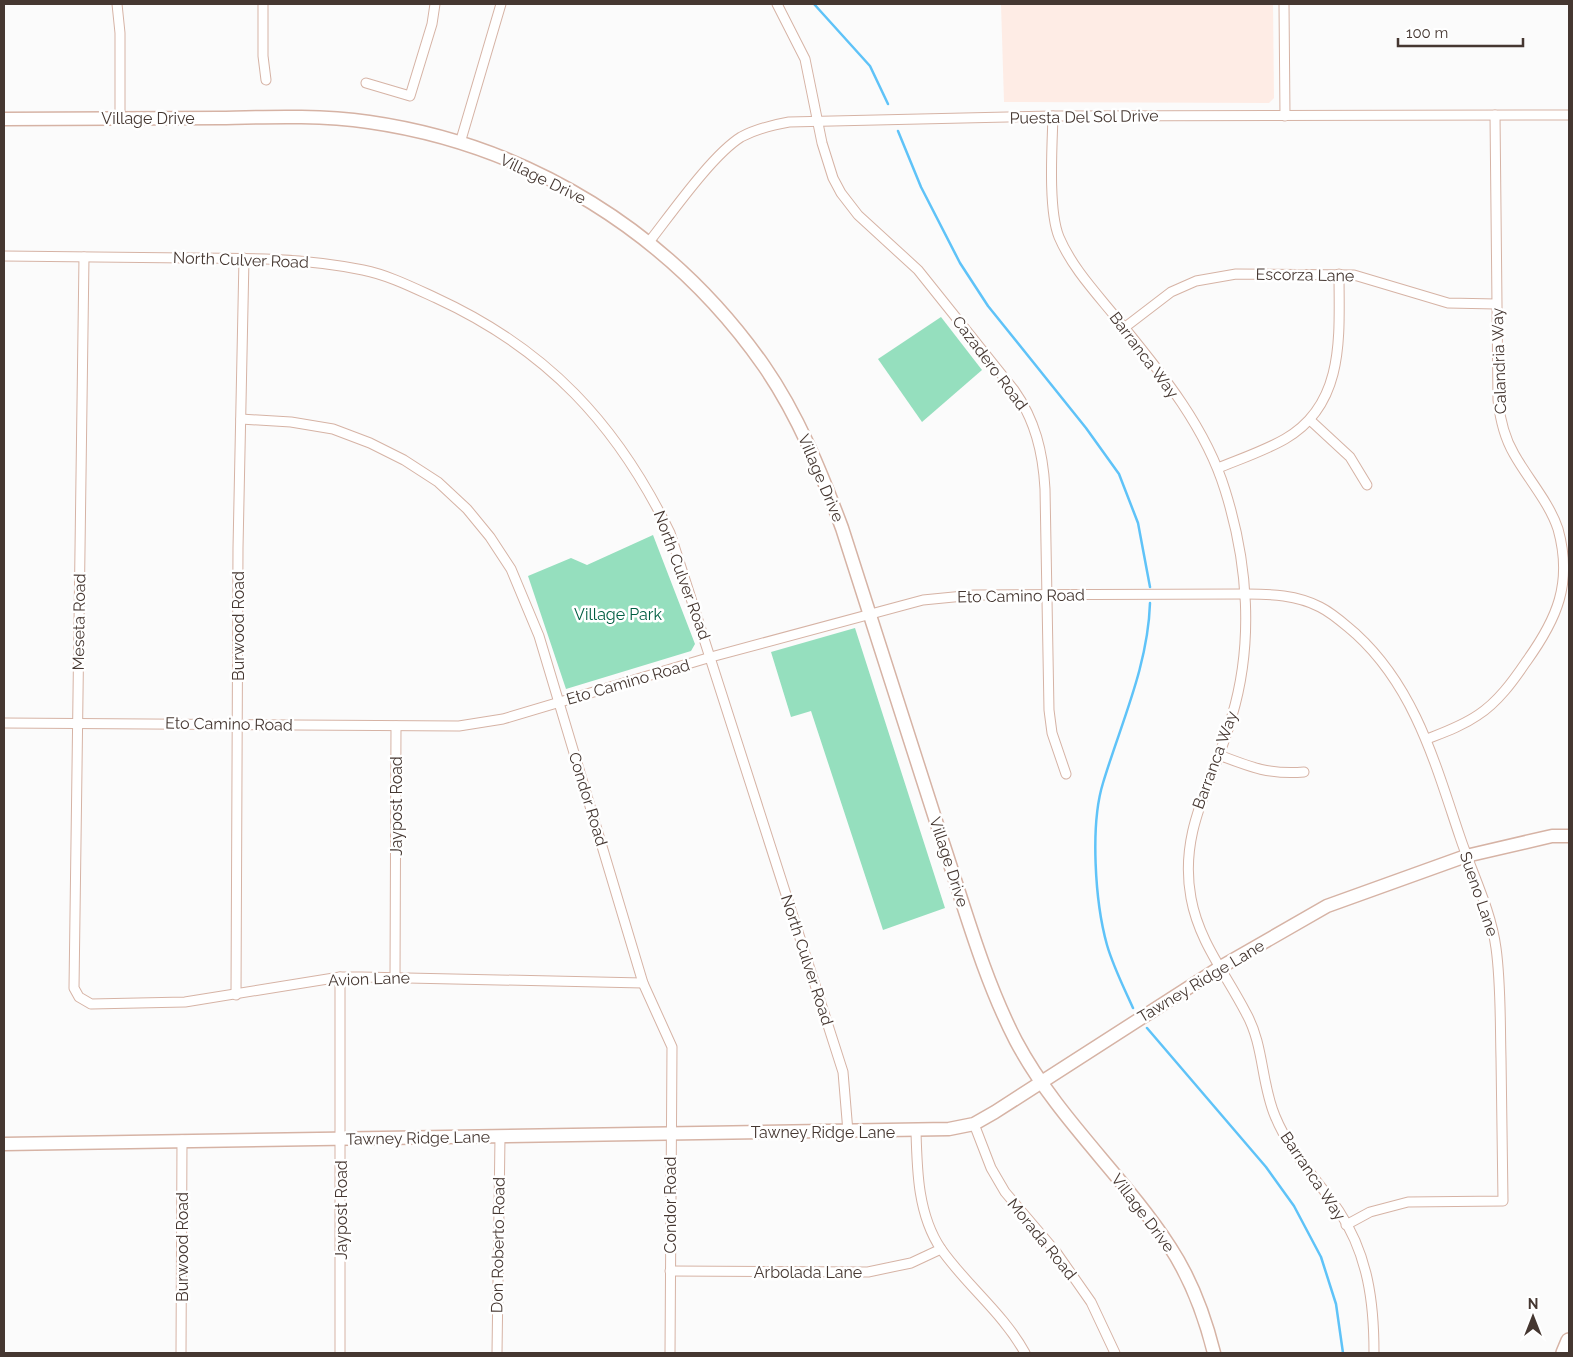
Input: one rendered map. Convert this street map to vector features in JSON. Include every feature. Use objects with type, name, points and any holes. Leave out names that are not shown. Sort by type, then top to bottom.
[{"type":"highway","points":[[1564,1353],[1569,1341]]},
{"type":"main road","name":"Village Drive","points":[[4,119],[336,119],[404,128],[460,143],[525,167],[565,186],[619,219],[649,242],[696,285],[736,328],[765,368],[789,407],[822,476],[869,613],[980,955],[1016,1040],[1040,1082],[1064,1115],[1148,1214],[1172,1249],[1193,1290],[1214,1353]]},
{"type":"main road","name":"Tawney Ridge Lane","points":[[4,1144],[949,1130],[974,1124],[1219,968],[1327,906],[1466,856],[1552,836],[1569,836]]},
{"type":"street","points":[[116,4],[120,33],[120,119]]},
{"type":"street","points":[[263,4],[263,56],[266,80]]},
{"type":"street","points":[[366,83],[410,96],[432,24],[435,4]]},
{"type":"street","points":[[460,143],[501,4]]},
{"type":"street","name":"Cazadero Road","points":[[777,4],[805,59],[818,122],[833,178],[849,205],[918,270],[1014,390],[1029,416],[1040,443],[1044,470],[1049,710],[1052,732],[1066,774]]},
{"type":"street","points":[[1284,4],[1285,116]]},
{"type":"street","name":"Calandria Way","points":[[1427,739],[1455,728],[1479,714],[1504,691],[1548,629],[1559,610],[1563,597],[1565,558],[1558,527],[1513,454],[1500,421],[1496,304],[1495,115]]},
{"type":"street","name":"Puesta Del Sol Drive","points":[[649,242],[717,158],[739,138],[770,125],[1053,116],[1569,115]]},
{"type":"street","name":"Barranca Way","points":[[1053,116],[1052,169],[1055,222],[1058,236],[1083,278],[1171,388],[1203,439],[1218,468],[1236,528],[1246,594],[1240,679],[1233,714],[1195,817],[1188,862],[1194,913],[1208,949],[1254,1027],[1270,1102],[1283,1134],[1295,1155],[1340,1212],[1366,1271],[1372,1298],[1374,1353]]},
{"type":"street","name":"North Culver Road","points":[[4,256],[283,259],[365,270],[404,283],[492,327],[545,366],[604,424],[649,489],[670,533],[842,1072],[848,1132]]},
{"type":"street","name":"Meseta Road","points":[[74,988],[84,257]]},
{"type":"street","name":"Burwood Road","points":[[236,995],[244,258]]},
{"type":"street","name":"Escorza Lane","points":[[1124,328],[1171,292],[1206,278],[1236,274],[1340,274],[1371,278],[1448,303],[1496,304]]},
{"type":"street","points":[[1218,468],[1286,439],[1310,420],[1326,397],[1336,369],[1340,274]]},
{"type":"street","name":"Condor Road","points":[[241,419],[291,422],[333,429],[379,447],[438,482],[467,509],[490,537],[511,569],[539,636],[643,983],[672,1047],[670,1353]]},
{"type":"street","points":[[1310,420],[1350,457],[1367,485]]},
{"type":"street","name":"Eto Camino Road","points":[[4,723],[238,723],[396,726],[480,724],[711,657],[923,600],[946,597],[1048,595],[1246,594]]},
{"type":"street","name":"Sueno Lane","points":[[1246,594],[1272,594],[1299,599],[1319,606],[1336,616],[1379,658],[1397,681],[1411,704],[1427,739],[1466,856],[1487,910],[1496,946],[1500,1021],[1503,1201],[1408,1202],[1370,1212],[1346,1225]]},
{"type":"street","name":"Jaypost Road","points":[[395,977],[396,726]]},
{"type":"street","points":[[1219,755],[1253,768],[1273,773],[1304,772]]},
{"type":"street","name":"Avion Lane","points":[[74,988],[79,997],[91,1004],[110,1005],[185,1002],[340,978],[395,977],[643,983]]},
{"type":"street","name":"Jaypost Road","points":[[340,978],[340,1353]]},
{"type":"street","name":"Morada Road","points":[[974,1124],[988,1161],[1004,1192],[1056,1252],[1091,1302],[1115,1353]]},
{"type":"street","points":[[916,1131],[920,1198],[927,1220],[941,1249],[1004,1321],[1025,1353]]},
{"type":"street","name":"Don Roberto Road","points":[[497,1353],[500,1137]]},
{"type":"street","name":"Burwood Road","points":[[181,1353],[182,1140]]},
{"type":"street","name":"Arbolada Lane","points":[[670,1272],[868,1272],[911,1263],[941,1249]]},
{"type":"shaded area","points":[[1001,4],[1273,4],[1274,98],[1269,103],[1004,102]]},
{"type":"green space","points":[[941,317],[982,370],[922,422],[878,359]]},
{"type":"green space","name":"Village Park","points":[[653,535],[695,644],[691,651],[566,689],[528,576],[571,558],[587,565]]},
{"type":"green space","points":[[855,628],[945,908],[883,930],[811,711],[791,717],[771,652]]},
{"type":"waterway","points":[[814,4],[870,66],[888,104]]},
{"type":"waterway","points":[[898,131],[921,187],[960,263],[988,306],[1086,428],[1119,474],[1138,523],[1150,587]]},
{"type":"waterway","points":[[1133,1008],[1107,945],[1099,907],[1095,841],[1099,800],[1139,672],[1148,626],[1150,603]]},
{"type":"waterway","points":[[1147,1028],[1266,1167],[1294,1206],[1321,1257],[1336,1304],[1343,1353]]}]
